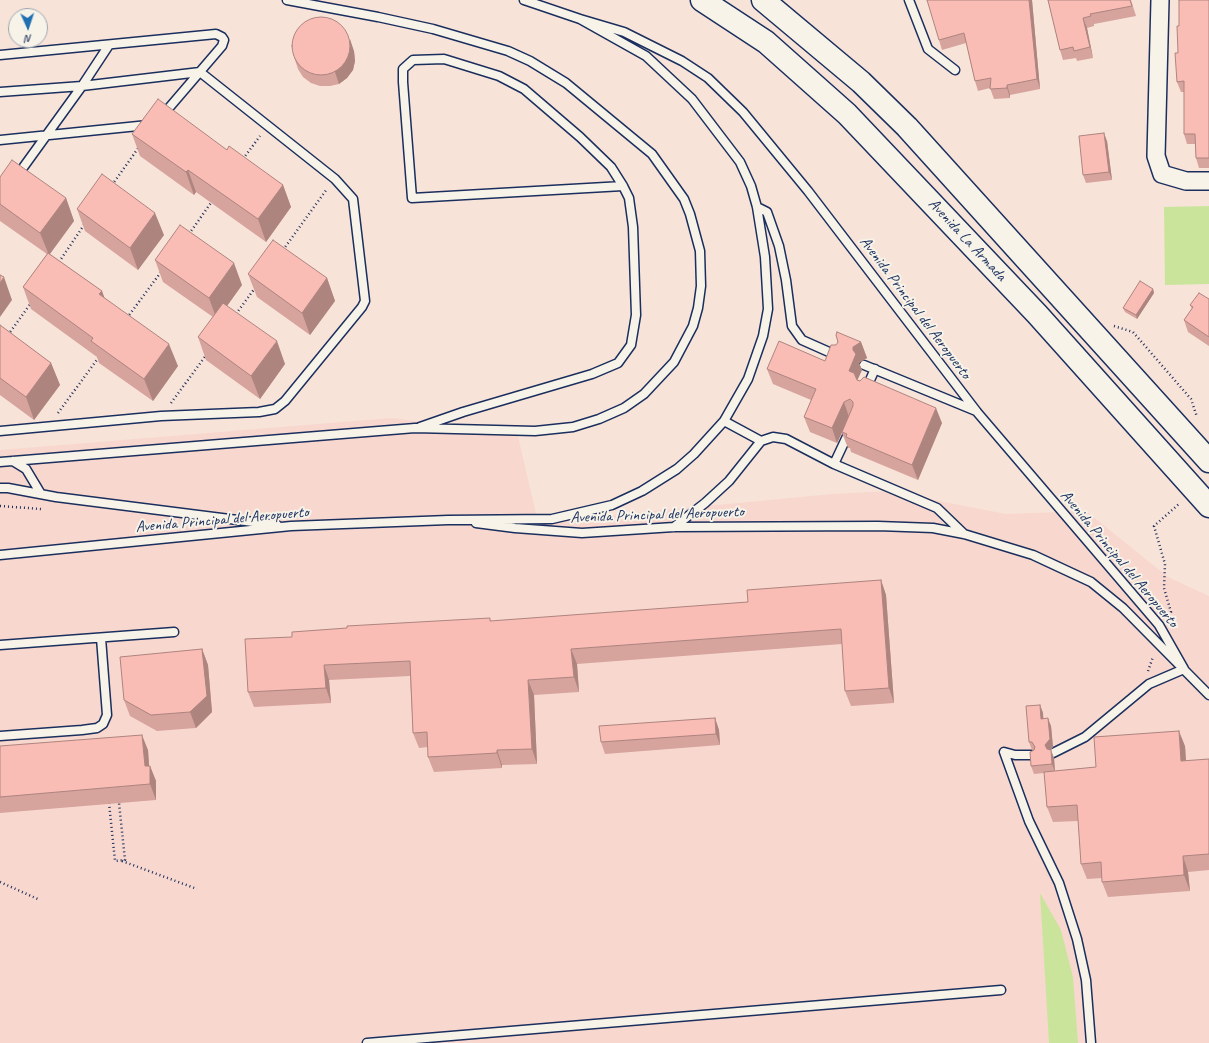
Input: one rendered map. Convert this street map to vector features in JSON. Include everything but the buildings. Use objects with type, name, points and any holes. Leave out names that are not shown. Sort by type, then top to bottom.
[{"type":"main road","name":"Avenida La Armada","points":[[702,0],[766,42],[847,114],[1037,314],[1209,506]]},
{"type":"main road","name":"Avenida La Armada","points":[[763,0],[861,82],[907,128],[1209,461]]},
{"type":"street","points":[[1160,0],[1156,156],[1162,174],[1186,181],[1209,181]]},
{"type":"lane","points":[[0,462],[415,428],[535,431],[573,427],[599,419],[624,408],[644,394],[674,362],[693,326],[698,308],[701,286],[700,251],[690,214],[681,194],[652,154],[578,92],[530,61],[508,51],[433,29],[371,15],[287,0]]},
{"type":"lane","name":"Avenida Principal del Aeropuerto","points":[[524,0],[624,32],[682,61],[708,78],[744,112],[808,191],[976,412],[1159,625],[1184,669]]},
{"type":"lane","points":[[909,0],[928,49],[955,70]]},
{"type":"lane","name":"Avenida Principal del Aeropuerto","points":[[0,555],[291,526],[448,520],[552,519],[612,505],[642,491],[677,469],[694,454],[724,421],[748,379],[757,357],[768,309],[765,257],[757,207],[751,186],[740,162],[692,99],[646,56],[580,19]]},
{"type":"lane","points":[[0,55],[216,34],[224,40],[222,46],[155,124],[0,140]]},
{"type":"lane","points":[[13,181],[82,86],[109,44]]},
{"type":"lane","points":[[415,428],[463,412],[592,374],[618,363],[631,345],[636,315],[633,227],[629,198],[623,186],[611,167],[580,137],[524,89],[499,76],[444,59],[413,60],[403,68],[412,198],[623,186]]},
{"type":"lane","points":[[0,92],[82,86],[200,72],[335,179],[353,198],[365,301],[362,307],[285,401],[275,409],[259,412],[161,416],[48,428],[0,431]]},
{"type":"lane","points":[[757,207],[768,212],[779,246],[786,280],[792,326],[802,340],[839,356]]},
{"type":"lane","points":[[864,365],[976,412]]},
{"type":"lane","points":[[865,391],[875,369]]},
{"type":"lane","points":[[834,464],[854,420]]},
{"type":"lane","points":[[724,421],[761,441]]},
{"type":"lane","points":[[674,527],[729,482],[761,441],[773,437],[786,439],[834,464],[937,508],[964,534]]},
{"type":"lane","points":[[13,461],[26,469],[41,494]]},
{"type":"lane","points":[[0,488],[291,526]]},
{"type":"lane","name":"Avenida Principal del Aeropuerto","points":[[448,520],[515,528],[582,533],[674,527],[878,526],[933,528],[964,534],[1033,555],[1091,582],[1123,608],[1209,695]]},
{"type":"lane","points":[[0,645],[174,632]]},
{"type":"lane","points":[[0,736],[82,730],[97,728],[103,724],[107,715],[101,638]]},
{"type":"lane","points":[[1053,753],[1086,737],[1152,683],[1184,669]]},
{"type":"lane","points":[[1032,755],[1015,755],[1004,752],[1030,821],[1059,883],[1077,939],[1086,980],[1092,1043]]},
{"type":"lane","points":[[366,1043],[1001,990]]},
{"type":"path","points":[[110,190],[155,124]]},
{"type":"path","points":[[239,164],[267,126]]},
{"type":"path","points":[[279,256],[335,179]]},
{"type":"path","points":[[188,235],[216,196]]},
{"type":"path","points":[[55,268],[87,222]]},
{"type":"path","points":[[122,325],[164,267]]},
{"type":"path","points":[[232,320],[260,281]]},
{"type":"path","points":[[5,340],[32,301]]},
{"type":"path","points":[[48,428],[104,350]]},
{"type":"path","points":[[161,416],[208,352]]},
{"type":"path","points":[[1159,625],[1170,612],[1164,588],[1165,564],[1154,526],[1194,490]]},
{"type":"path","points":[[0,506],[47,509]]},
{"type":"path","points":[[1151,635],[1146,640],[1152,652],[1153,659],[1146,676],[1152,683]]},
{"type":"path","points":[[109,804],[115,861],[125,860],[119,803]]},
{"type":"path","points":[[121,860],[197,888]]},
{"type":"path","points":[[0,882],[40,900]]},
{"type":"shaded area","points":[[391,418],[517,432],[538,522],[832,494],[888,491],[1006,514],[1086,511],[1168,577],[1209,596],[1209,1043],[0,1043],[0,450]]},
{"type":"green space","points":[[1209,206],[1209,284],[1165,285],[1164,207]]},
{"type":"green space","points":[[1040,893],[1061,930],[1073,977],[1078,1043],[1049,1043]]}]
